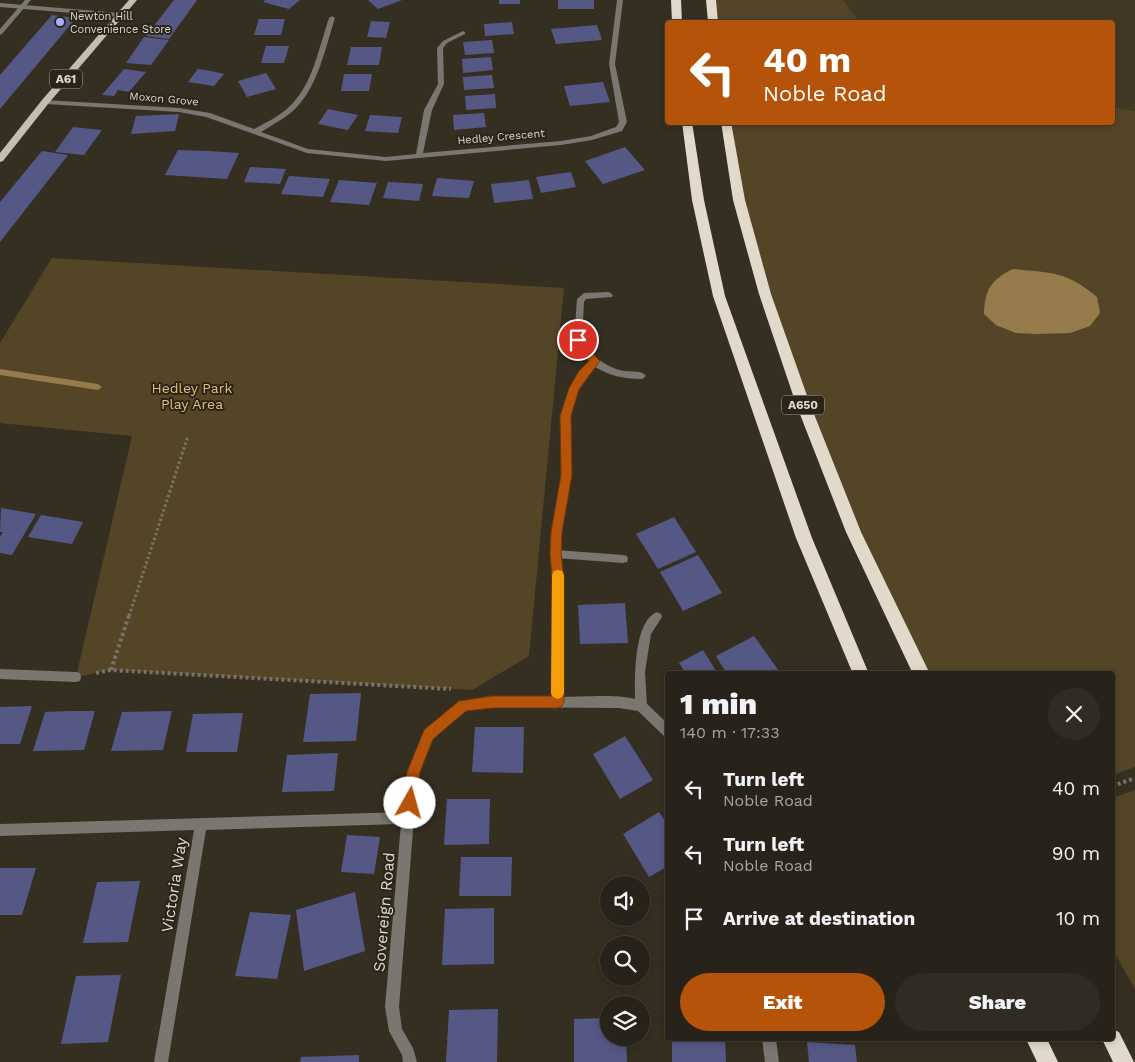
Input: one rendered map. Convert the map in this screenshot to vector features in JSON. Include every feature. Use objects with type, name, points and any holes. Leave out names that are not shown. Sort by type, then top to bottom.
[{"type":"highway","points":[[676,0],[677,20]]},
{"type":"highway","points":[[711,0],[713,20]]},
{"type":"highway","points":[[687,125],[698,200],[719,296],[804,538],[860,671]]},
{"type":"highway","name":"A650","points":[[726,125],[739,200],[766,294],[803,404],[854,532],[921,671]]},
{"type":"highway","points":[[1037,1041],[1048,1062]]},
{"type":"highway","points":[[1113,1041],[1124,1062]]},
{"type":"main road","name":"A61","points":[[0,159],[45,102],[133,0]]},
{"type":"street","points":[[0,33],[28,0]]},
{"type":"street","name":"Hedley Crescent","points":[[256,132],[307,151],[386,159],[561,143],[592,138],[619,129],[623,122],[612,64],[620,0]]},
{"type":"street","points":[[0,5],[120,15]]},
{"type":"street","points":[[256,132],[282,116],[297,103],[307,87],[332,18]]},
{"type":"street","points":[[419,155],[428,110],[441,84],[440,48],[463,32]]},
{"type":"street","name":"Moxon Grove","points":[[45,102],[179,110],[207,115],[256,132]]},
{"type":"street","points":[[609,295],[584,296],[580,301],[578,340],[583,350],[611,373],[642,376]]},
{"type":"street","points":[[558,702],[556,532],[566,475],[565,416],[574,388],[595,361]]},
{"type":"street","points":[[556,554],[623,559]]},
{"type":"street","points":[[657,617],[646,632],[640,672],[641,706],[665,729]]},
{"type":"street","points":[[0,674],[76,677]]},
{"type":"street","name":"Sovereign Road","points":[[410,1062],[408,1053],[396,1031],[392,1007],[408,818],[414,772],[429,735],[464,705],[492,702],[558,702],[619,703],[641,706]]},
{"type":"street","points":[[201,824],[408,818]]},
{"type":"street","name":"Victoria Way","points":[[0,830],[201,824],[161,1062]]},
{"type":"street","points":[[770,1041],[772,1062]]},
{"type":"path","points":[[111,670],[188,436]]},
{"type":"path","points":[[76,677],[111,670],[452,689]]},
{"type":"path","points":[[1115,785],[1135,778]]},
{"type":"shaded area","points":[[843,0],[1135,0],[1135,111],[1115,107],[1115,20],[858,20]]},
{"type":"shaded area","points":[[1013,269],[1058,275],[1076,282],[1097,297],[1100,313],[1090,326],[1070,333],[1016,333],[996,325],[984,314],[986,298],[994,281]]},
{"type":"green space","points":[[711,0],[843,0],[858,20],[713,20]]},
{"type":"green space","points":[[1115,107],[1135,111],[1135,767],[1116,774],[1115,671],[921,671],[854,532],[765,294],[726,125],[1115,125]]},
{"type":"green space","name":"Hedley Park Play Area","points":[[52,258],[564,288],[529,656],[472,690],[111,670],[76,677],[132,436],[0,423],[0,343]]},
{"type":"green space","points":[[1135,790],[1135,989],[1115,954],[1115,797]]},
{"type":"building","points":[[174,0],[197,0],[169,39],[146,36]]},
{"type":"building","points":[[265,0],[300,0],[289,9],[263,2]]},
{"type":"building","points":[[368,0],[402,0],[378,9]]},
{"type":"building","points":[[499,0],[520,0],[520,4],[499,4]]},
{"type":"building","points":[[558,0],[594,0],[594,9],[558,9]]},
{"type":"building","points":[[52,15],[76,18],[0,109],[0,75]]},
{"type":"building","points":[[259,19],[285,19],[281,35],[254,35]]},
{"type":"building","points":[[371,21],[390,22],[386,38],[367,37]]},
{"type":"building","points":[[512,22],[514,34],[485,36],[484,24]]},
{"type":"building","points":[[597,25],[602,40],[556,44],[551,29]]},
{"type":"building","points":[[144,37],[169,40],[151,65],[126,63]]},
{"type":"building","points":[[492,40],[494,53],[465,55],[463,42]]},
{"type":"building","points":[[266,46],[289,46],[284,63],[261,63]]},
{"type":"building","points":[[351,47],[382,47],[379,65],[347,65]]},
{"type":"building","points":[[491,57],[493,70],[463,73],[462,59]]},
{"type":"building","points":[[124,69],[146,72],[129,92],[118,90],[114,96],[102,95]]},
{"type":"building","points":[[198,69],[224,74],[214,86],[188,82]]},
{"type":"building","points":[[266,73],[276,89],[247,97],[238,81]]},
{"type":"building","points":[[344,74],[372,74],[369,91],[341,91]]},
{"type":"building","points":[[492,75],[494,88],[464,90],[463,77]]},
{"type":"building","points":[[603,82],[610,102],[570,106],[564,86]]},
{"type":"building","points":[[495,94],[496,108],[466,110],[465,96]]},
{"type":"building","points":[[328,109],[358,115],[348,130],[318,124]]},
{"type":"building","points":[[484,113],[486,127],[454,130],[453,115]]},
{"type":"building","points":[[179,114],[175,131],[131,134],[136,116]]},
{"type":"building","points":[[370,115],[402,117],[398,133],[365,131]]},
{"type":"building","points":[[73,127],[102,130],[84,155],[55,152]]},
{"type":"building","points":[[625,147],[645,170],[603,184],[585,161]]},
{"type":"building","points":[[178,150],[239,153],[227,179],[165,175]]},
{"type":"building","points":[[42,151],[68,155],[0,242],[0,202]]},
{"type":"building","points":[[250,167],[286,169],[280,184],[244,182]]},
{"type":"building","points":[[571,172],[576,187],[541,193],[536,177]]},
{"type":"building","points":[[289,176],[330,179],[323,197],[281,194]]},
{"type":"building","points":[[437,178],[474,181],[469,198],[432,196]]},
{"type":"building","points":[[339,180],[377,183],[369,205],[330,202]]},
{"type":"building","points":[[529,180],[533,199],[494,203],[491,184]]},
{"type":"building","points":[[388,182],[423,184],[419,201],[383,198]]},
{"type":"building","points":[[1,508],[36,514],[12,555],[0,553],[0,537],[3,532],[0,532]]},
{"type":"building","points":[[41,515],[83,522],[72,544],[28,537]]},
{"type":"building","points":[[674,517],[696,552],[658,569],[636,534]]},
{"type":"building","points":[[698,555],[722,593],[683,611],[660,572]]},
{"type":"building","points":[[625,603],[628,643],[580,644],[578,605]]},
{"type":"building","points":[[754,636],[779,671],[725,671],[716,656]]},
{"type":"building","points":[[703,650],[716,671],[684,671],[679,663]]},
{"type":"building","points":[[361,693],[356,741],[303,742],[310,694]]},
{"type":"building","points":[[32,706],[20,744],[0,744],[0,707]]},
{"type":"building","points":[[95,711],[84,750],[33,751],[45,712]]},
{"type":"building","points":[[172,711],[163,750],[111,751],[122,712]]},
{"type":"building","points":[[243,713],[237,752],[186,752],[193,714]]},
{"type":"building","points":[[475,727],[524,727],[523,773],[472,772]]},
{"type":"building","points":[[625,736],[653,780],[620,799],[593,754]]},
{"type":"building","points":[[338,753],[334,791],[282,792],[287,755]]},
{"type":"building","points":[[447,799],[490,799],[489,844],[444,845]]},
{"type":"building","points":[[659,812],[665,821],[665,868],[648,876],[623,834]]},
{"type":"building","points":[[347,835],[380,837],[374,874],[341,872]]},
{"type":"building","points":[[461,857],[512,857],[511,896],[459,896]]},
{"type":"building","points":[[0,868],[36,868],[22,915],[0,915]]},
{"type":"building","points":[[140,881],[128,942],[83,943],[97,882]]},
{"type":"building","points":[[355,892],[365,951],[304,971],[296,910]]},
{"type":"building","points":[[494,908],[494,964],[442,965],[445,909]]},
{"type":"building","points":[[250,912],[291,915],[277,979],[235,976]]},
{"type":"building","points":[[121,975],[108,1042],[61,1044],[76,976]]},
{"type":"building","points":[[498,1009],[497,1062],[446,1062],[449,1010]]},
{"type":"building","points":[[600,1018],[600,1046],[626,1046],[627,1062],[574,1062],[574,1019]]},
{"type":"building","points":[[672,1041],[725,1041],[726,1062],[672,1062]]},
{"type":"building","points":[[807,1042],[855,1045],[857,1062],[809,1062]]},
{"type":"building","points":[[359,1055],[359,1062],[300,1062],[301,1057]]},
{"type":"waterway","points":[[0,372],[98,387]]},
{"type":"slow traffic","points":[[558,575],[558,693]]},
{"type":"place","name":"Newton Hill Convenience Store","points":[[60,22]]},
{"type":"route","points":[[410,803],[414,772],[429,735],[464,705],[492,702],[558,702],[556,532],[566,475],[565,416],[574,388],[595,361],[583,350],[578,340]]}]
